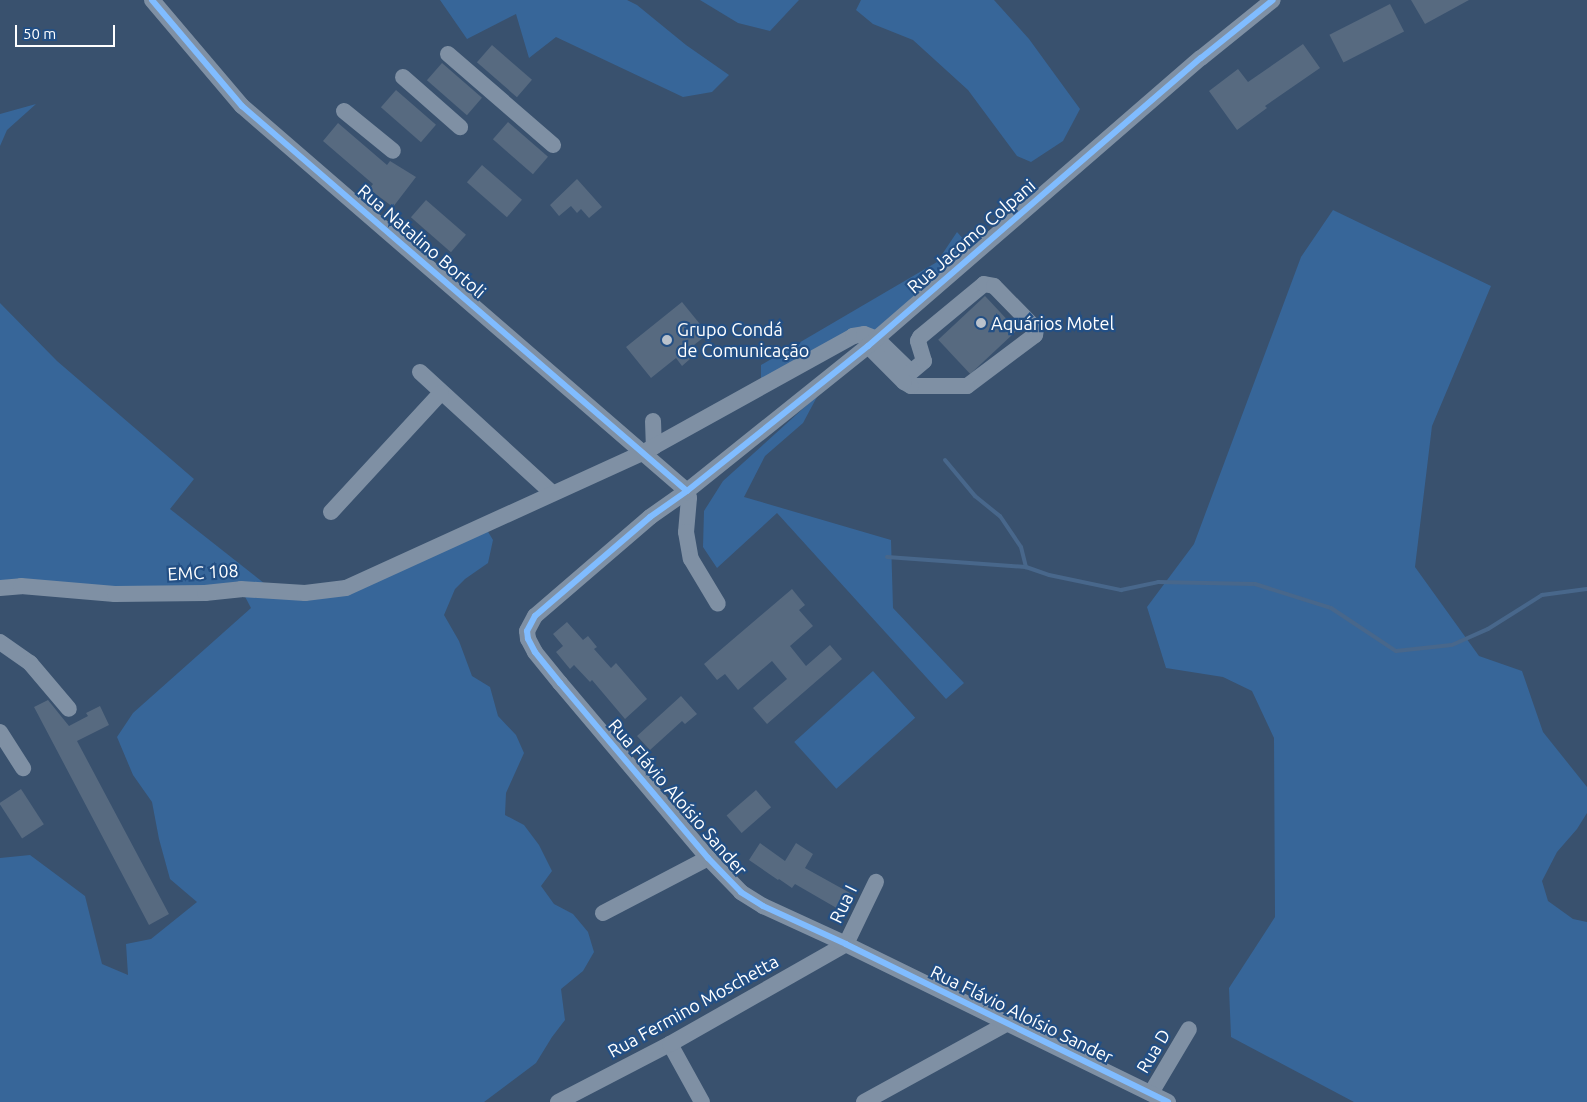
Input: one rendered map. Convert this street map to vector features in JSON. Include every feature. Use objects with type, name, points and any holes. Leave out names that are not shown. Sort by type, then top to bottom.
[{"type":"street","name":"Rua Natalino Bortoli","points":[[152,0],[242,106],[357,197],[649,449],[687,491]]},
{"type":"street","name":"Rua Jacomo Colpani","points":[[687,491],[872,342],[1201,58],[1273,0]]},
{"type":"street","points":[[448,54],[553,145]]},
{"type":"street","points":[[403,78],[460,126]]},
{"type":"street","points":[[344,111],[393,151]]},
{"type":"street","points":[[984,284],[994,286],[1036,329],[1035,335],[967,386],[911,386],[904,382],[872,342],[911,372],[924,361],[918,341],[920,337],[984,284]]},
{"type":"street","name":"EMC 108","points":[[0,588],[21,586],[115,594],[205,593],[241,589],[305,593],[346,588],[649,449],[853,336],[864,334],[872,342]]},
{"type":"street","points":[[420,372],[552,493]]},
{"type":"street","points":[[331,512],[441,393]]},
{"type":"street","points":[[649,449],[653,421]]},
{"type":"street","points":[[687,491],[689,498],[686,532],[691,559],[718,604]]},
{"type":"street","name":"Rua Flávio Aloísio Sander","points":[[687,491],[650,517],[535,616],[527,631],[528,639],[535,652],[725,878],[755,901],[1168,1102]]},
{"type":"street","points":[[0,642],[30,664],[69,709]]},
{"type":"street","points":[[0,732],[23,768]]},
{"type":"street","points":[[602,914],[708,858]]},
{"type":"street","name":"Rua I","points":[[846,944],[876,882]]},
{"type":"street","name":"Rua Fermino Moschetta","points":[[558,1102],[670,1044],[846,944]]},
{"type":"street","points":[[864,1102],[1006,1024]]},
{"type":"street","name":"Rua D","points":[[1151,1093],[1189,1030]]},
{"type":"street","points":[[670,1044],[702,1102]]},
{"type":"shaded area","points":[[440,0],[627,0],[637,5],[686,45],[729,75],[712,92],[683,97],[556,37],[529,58],[516,14],[467,39]]},
{"type":"shaded area","points":[[700,0],[799,0],[770,31],[738,23]]},
{"type":"shaded area","points":[[861,0],[994,0],[1029,39],[1080,109],[1063,141],[1031,162],[1017,156],[968,90],[913,40],[873,24],[856,10]]},
{"type":"shaded area","points":[[36,104],[7,130],[0,146],[0,114]]},
{"type":"shaded area","points":[[1333,210],[1491,286],[1432,426],[1415,567],[1479,656],[1522,671],[1543,732],[1587,787],[1587,813],[1577,829],[1557,852],[1542,881],[1548,901],[1573,919],[1587,922],[1587,1102],[1354,1102],[1231,1037],[1229,988],[1275,917],[1274,738],[1252,691],[1223,677],[1166,668],[1147,607],[1194,544],[1301,257]]},
{"type":"shaded area","points":[[957,232],[975,252],[877,339],[864,334],[761,389],[761,365],[937,262]]},
{"type":"shaded area","points":[[0,303],[57,361],[194,479],[170,509],[274,591],[346,588],[484,525],[493,540],[488,563],[465,579],[455,589],[444,615],[459,641],[472,676],[490,687],[498,716],[516,735],[524,753],[506,793],[505,815],[524,825],[539,845],[552,871],[541,886],[554,904],[573,914],[588,932],[594,952],[583,971],[561,989],[565,1020],[536,1063],[484,1102],[0,1102],[0,858],[30,855],[85,896],[102,964],[128,975],[126,944],[151,939],[197,902],[170,879],[159,839],[152,802],[133,775],[117,737],[133,713],[251,608],[241,589],[0,588]]},
{"type":"shaded area","points":[[818,395],[803,423],[765,456],[744,497],[891,540],[893,608],[964,683],[946,699],[777,513],[717,568],[703,547],[704,511],[723,481]]},
{"type":"shaded area","points":[[873,671],[915,718],[836,789],[794,742]]},
{"type":"building","points":[[1411,0],[1469,0],[1425,24]]},
{"type":"building","points":[[1390,4],[1404,32],[1343,62],[1329,35]]},
{"type":"building","points":[[1303,44],[1320,68],[1265,106],[1267,108],[1237,130],[1209,91],[1238,69],[1248,82]]},
{"type":"building","points":[[492,45],[532,80],[517,97],[477,62]]},
{"type":"building","points":[[442,63],[482,98],[467,115],[427,80]]},
{"type":"building","points":[[396,90],[436,125],[421,142],[381,107]]},
{"type":"building","points":[[508,122],[548,157],[533,174],[493,139]]},
{"type":"building","points":[[338,123],[387,165],[390,161],[416,177],[393,207],[369,189],[373,184],[323,141]]},
{"type":"building","points":[[482,165],[522,200],[507,217],[467,182]]},
{"type":"building","points":[[577,179],[602,207],[589,218],[581,209],[577,213],[571,206],[559,216],[550,205]]},
{"type":"building","points":[[426,200],[466,235],[451,252],[411,217]]},
{"type":"building","points":[[985,296],[1017,330],[970,374],[938,340]]},
{"type":"building","name":"Grupo Condá de Comunicação","points":[[682,302],[708,334],[685,352],[690,359],[682,366],[676,358],[651,378],[626,347]]},
{"type":"building","points":[[792,589],[805,605],[799,610],[813,626],[790,646],[806,666],[830,645],[842,659],[767,724],[753,708],[787,679],[772,661],[738,690],[725,674],[717,680],[704,664]]},
{"type":"building","points":[[567,622],[583,640],[588,636],[597,647],[594,649],[611,668],[616,663],[647,699],[625,719],[592,680],[590,682],[574,665],[570,669],[556,652],[563,646],[553,634]]},
{"type":"building","points":[[681,696],[697,714],[685,724],[682,721],[650,750],[637,736]]},
{"type":"building","points":[[48,700],[69,726],[88,716],[86,713],[100,706],[109,725],[77,741],[169,914],[149,925],[34,707]]},
{"type":"building","points":[[21,789],[44,824],[22,838],[0,804]]},
{"type":"building","points":[[756,790],[771,807],[742,833],[727,816]]},
{"type":"building","points":[[760,843],[785,861],[796,843],[813,854],[805,868],[850,893],[840,910],[795,884],[792,888],[749,860]]},
{"type":"waterway","points":[[945,460],[975,496],[1000,516],[1021,547],[1026,567]]},
{"type":"waterway","points":[[887,557],[1026,567],[1049,575],[1121,590],[1158,582],[1255,584],[1331,608],[1396,651],[1452,645],[1488,629],[1542,595],[1587,589]]},
{"type":"cycle path","points":[[152,0],[242,106],[687,491]]},
{"type":"cycle path","points":[[1168,1102],[846,944],[763,906],[741,892],[708,858],[560,683],[535,652],[528,639],[527,631],[535,616],[650,517],[687,491],[868,346],[1201,58],[1273,0]]},
{"type":"place","name":"Aquários Motel","points":[[981,323]]},
{"type":"place","name":"Grupo Condá de Comunicação","points":[[667,340]]}]
